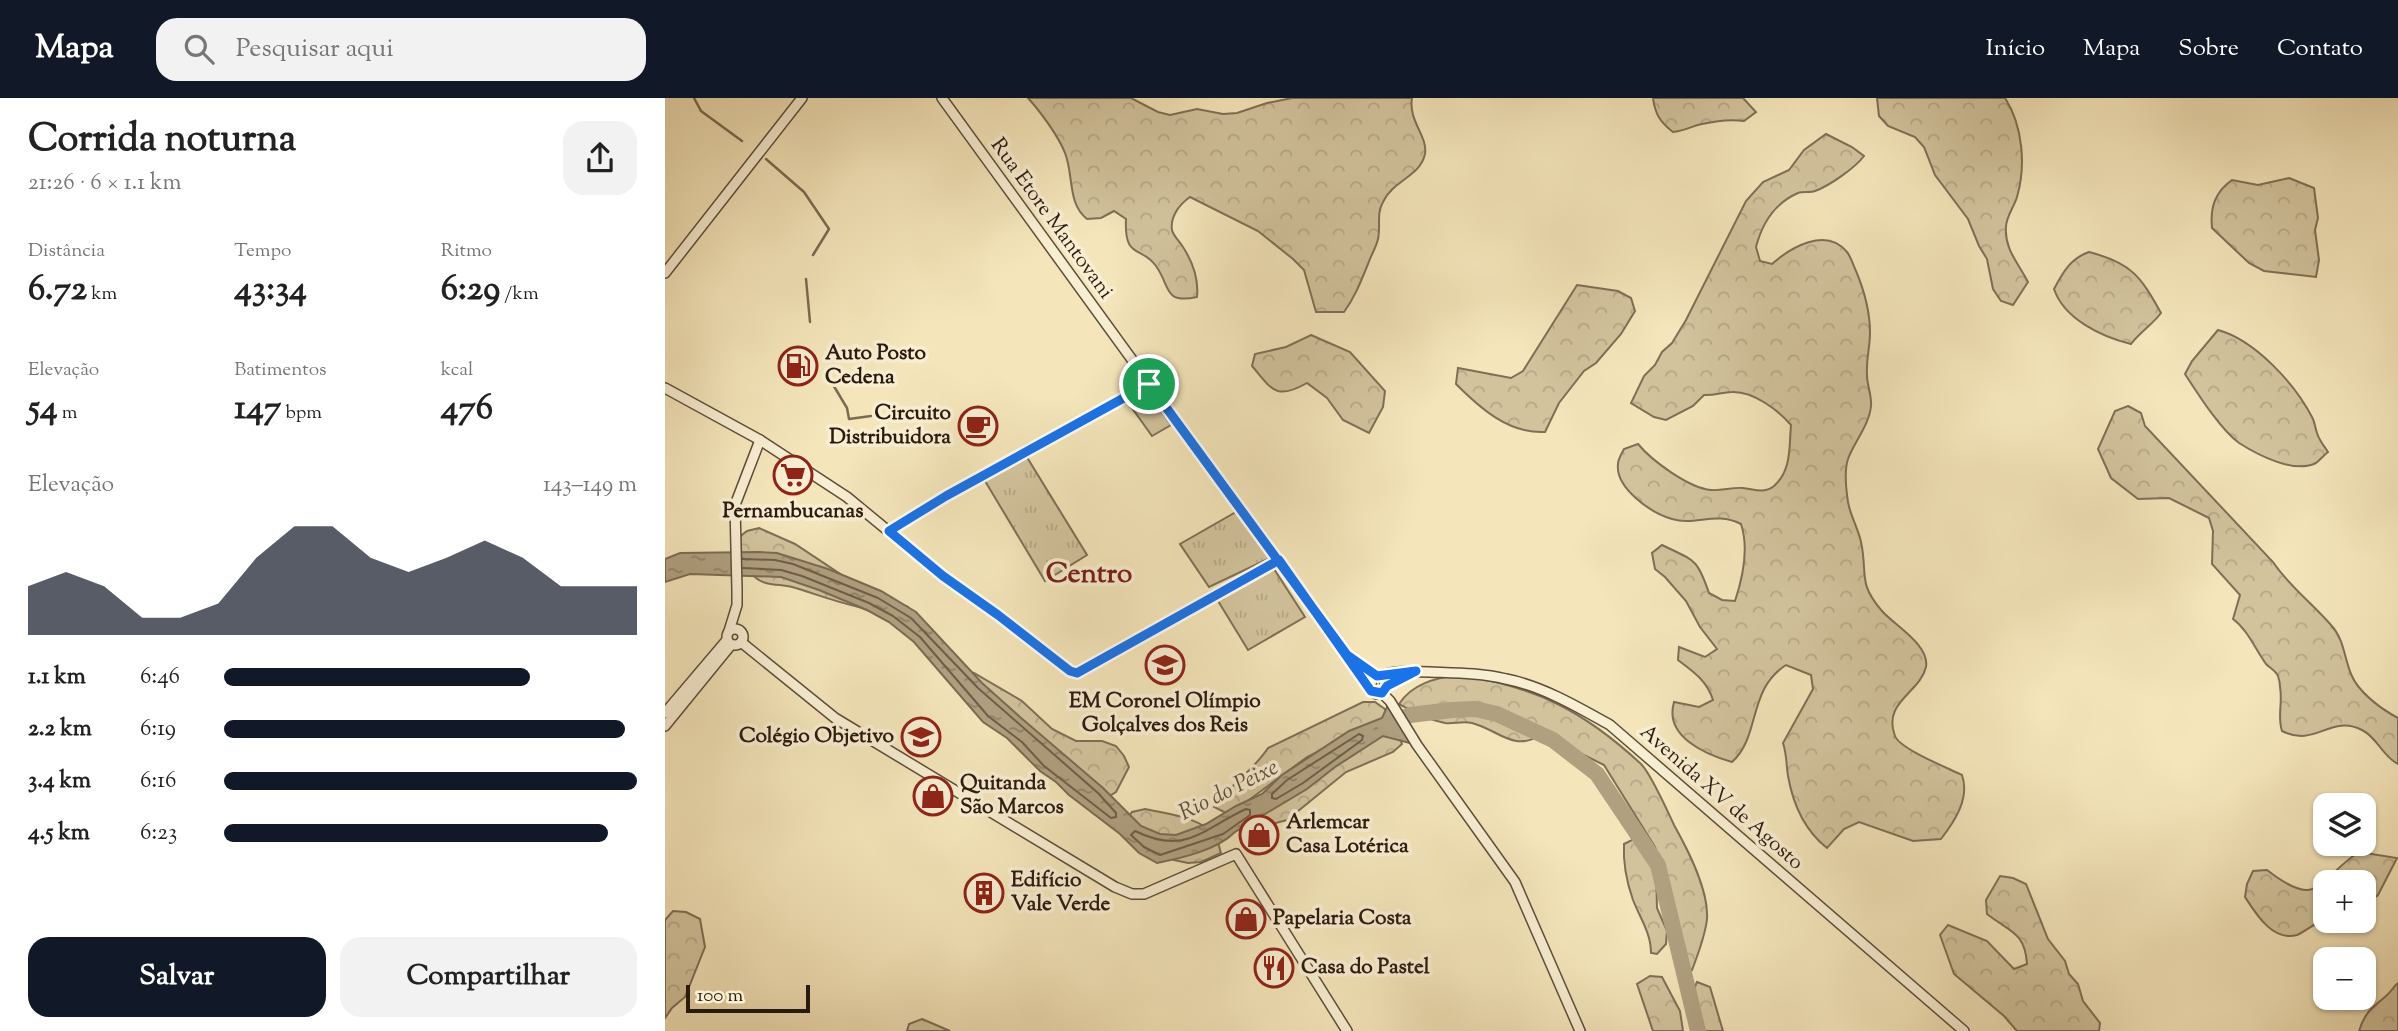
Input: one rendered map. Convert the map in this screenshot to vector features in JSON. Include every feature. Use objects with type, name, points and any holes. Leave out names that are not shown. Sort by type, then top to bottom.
[{"type":"street","points":[[665,273],[802,98]]},
{"type":"street","name":"Rua Etore Mantovani","points":[[942,98],[1369,686]]},
{"type":"street","points":[[889,531],[946,496],[1149,384]]},
{"type":"street","points":[[665,388],[760,440],[847,498],[943,576],[1070,671],[1077,673],[1279,560]]},
{"type":"street","points":[[665,726],[734,639],[737,605],[735,505],[760,440]]},
{"type":"street","points":[[665,713],[734,639]]},
{"type":"street","points":[[734,639],[835,718],[1115,887],[1132,894],[1145,894],[1236,854],[1347,1031]]},
{"type":"street","points":[[1347,655],[1386,681],[1384,689],[1417,745],[1515,882],[1580,1031]]},
{"type":"street","name":"Avenida XV de Agosto","points":[[1384,689],[1416,671]]},
{"type":"street","name":"Avenida XV de Agosto","points":[[1378,676],[1416,671],[1470,673],[1508,679],[1547,693],[1610,725],[1964,1031]]},
{"type":"street","points":[[1378,676],[1372,678],[1369,686],[1374,693],[1384,689]]},
{"type":"green space","points":[[1028,98],[1131,98],[1170,115],[1197,109],[1223,114],[1237,113],[1292,98],[1412,98],[1413,114],[1424,141],[1425,154],[1418,168],[1393,188],[1383,202],[1376,245],[1344,312],[1316,312],[1304,270],[1293,259],[1258,231],[1190,197],[1177,211],[1172,230],[1185,250],[1196,276],[1197,297],[1178,298],[1169,292],[1156,266],[1131,246],[1126,232],[1126,219],[1114,211],[1101,218],[1087,219],[1081,213],[1076,205],[1068,162],[1062,147],[1049,124]]},
{"type":"green space","points":[[1653,98],[1743,98],[1756,112],[1744,121],[1712,122],[1673,132],[1659,117]]},
{"type":"green space","points":[[1877,98],[2005,98],[2016,121],[2022,159],[2020,185],[2007,219],[2006,235],[2010,249],[2028,282],[2013,305],[2001,301],[1993,289],[1987,259],[1968,219],[1935,175],[1924,147],[1915,137],[1888,126],[1879,116]]},
{"type":"green space","points":[[1826,134],[1864,156],[1827,185],[1813,192],[1798,193],[1783,202],[1766,222],[1756,247],[1760,261],[1772,264],[1808,242],[1819,240],[1838,244],[1851,259],[1862,286],[1870,325],[1867,379],[1871,406],[1848,459],[1847,497],[1861,542],[1869,592],[1882,611],[1917,643],[1926,659],[1922,676],[1903,698],[1894,715],[1892,724],[1895,736],[1906,747],[1962,775],[1963,801],[1941,839],[1913,841],[1859,822],[1844,829],[1827,848],[1812,833],[1793,797],[1783,743],[1813,689],[1811,675],[1786,665],[1774,675],[1759,700],[1747,739],[1732,762],[1699,748],[1681,734],[1672,714],[1674,702],[1699,707],[1713,700],[1704,682],[1678,660],[1679,647],[1705,657],[1717,649],[1700,627],[1686,601],[1655,569],[1652,553],[1662,545],[1688,558],[1698,567],[1709,593],[1722,600],[1735,601],[1744,562],[1745,543],[1741,524],[1723,519],[1681,521],[1664,516],[1636,498],[1622,482],[1619,473],[1618,462],[1624,449],[1638,444],[1671,473],[1702,488],[1763,490],[1774,486],[1780,480],[1789,457],[1791,425],[1779,413],[1756,398],[1732,392],[1704,395],[1693,406],[1666,420],[1654,417],[1631,403],[1644,376],[1672,343],[1686,320],[1746,201],[1763,182],[1789,170],[1804,150]]},
{"type":"green space","points":[[2289,178],[2314,188],[2319,260],[2316,277],[2264,271],[2249,263],[2212,228],[2215,201],[2221,190],[2232,180],[2258,185]]},
{"type":"green space","points":[[2089,252],[2116,261],[2134,273],[2161,313],[2131,344],[2108,337],[2085,325],[2059,300],[2054,289],[2064,271],[2072,262]]},
{"type":"green space","points":[[1577,285],[1618,291],[1631,298],[1635,311],[1621,334],[1596,363],[1584,371],[1559,403],[1545,432],[1519,429],[1507,424],[1485,410],[1456,384],[1458,368],[1511,378],[1523,371]]},
{"type":"green space","points":[[2218,330],[2232,335],[2260,353],[2285,378],[2305,404],[2328,452],[2316,463],[2307,466],[2287,465],[2256,453],[2232,437],[2210,411],[2185,374],[2192,361]]},
{"type":"green space","points":[[1311,335],[1350,352],[1385,391],[1383,407],[1369,433],[1343,420],[1327,398],[1307,383],[1281,392],[1270,386],[1252,366],[1255,354],[1286,347]]},
{"type":"green space","points":[[1145,390],[1171,425],[1152,436],[1127,401]]},
{"type":"green space","points":[[2128,406],[2141,413],[2145,426],[2335,630],[2354,681],[2378,705],[2398,718],[2398,764],[2367,733],[2351,726],[2304,736],[2282,731],[2278,676],[2233,619],[2240,595],[2212,564],[2213,531],[2209,518],[2169,498],[2138,499],[2111,478],[2098,449],[2115,411]]},
{"type":"green space","points":[[1025,454],[1087,555],[1045,581],[982,476]]},
{"type":"green space","points":[[1240,512],[1270,558],[1209,587],[1180,544]]},
{"type":"green space","points":[[759,528],[795,544],[863,589],[908,607],[907,615],[886,616],[792,587],[760,581],[746,565],[737,539],[747,531]]},
{"type":"green space","points":[[1274,569],[1305,617],[1248,650],[1215,596]]},
{"type":"green space","points":[[959,670],[974,673],[1022,701],[1052,729],[1076,741],[1102,741],[1116,746],[1129,767],[1116,792],[1106,798]]},
{"type":"green space","points":[[1458,675],[1511,686],[1557,704],[1599,729],[1645,769],[1691,858],[1705,896],[1706,926],[1692,970],[1680,964],[1664,872],[1655,847],[1604,765],[1542,734],[1532,739],[1515,741],[1472,723],[1433,720],[1399,704],[1410,691],[1425,683]]},
{"type":"green space","points":[[1363,702],[1375,702],[1385,709],[1387,717],[1307,757],[1238,808],[1226,813],[1214,807],[1268,748]]},
{"type":"green space","points":[[1390,728],[1397,732],[1402,744],[1393,752],[1346,772],[1287,820],[1261,827],[1251,819]]},
{"type":"green space","points":[[1145,809],[1183,817],[1202,825],[1216,837],[1221,853],[1201,862],[1188,863],[1174,860],[1139,842],[1125,822],[1132,812]]},
{"type":"green space","points":[[1636,838],[1648,844],[1656,869],[1657,908],[1667,931],[1666,944],[1657,954],[1651,953],[1647,932],[1633,900],[1626,872],[1624,844]]},
{"type":"green space","points":[[2376,855],[2397,858],[2376,897],[2376,870],[2337,870],[2353,856]]},
{"type":"green space","points":[[2267,870],[2298,889],[2313,888],[2313,925],[2297,935],[2288,936],[2273,931],[2266,925],[2245,897],[2253,871]]},
{"type":"green space","points":[[2000,876],[2026,884],[2048,939],[2078,984],[2083,1001],[2100,1023],[2099,1031],[2017,1031],[2004,1016],[1954,974],[1940,935],[1948,925],[1987,941],[2014,969],[2027,964],[2020,939],[1987,914],[1986,900]]},
{"type":"green space","points":[[673,911],[686,912],[700,919],[705,947],[685,997],[665,1018],[665,920]]},
{"type":"green space","points":[[1650,976],[1662,977],[1680,1011],[1683,1031],[1653,1031],[1637,984]]},
{"type":"green space","points":[[1697,982],[1710,987],[1723,1031],[1701,1031],[1697,1025],[1691,1001]]},
{"type":"green space","points":[[2398,983],[2398,1031],[2359,1031],[2369,1011],[2376,1010],[2376,1005]]},
{"type":"green space","points":[[922,1019],[950,1031],[907,1031],[909,1024]]},
{"type":"water","points":[[680,553],[777,553],[828,569],[881,591],[916,612],[982,683],[1103,788],[1141,826],[1160,834],[1176,835],[1206,824],[1262,794],[1282,775],[1349,731],[1382,718],[1390,701],[1417,745],[1383,736],[1307,789],[1219,844],[1188,856],[1157,863],[1139,853],[1120,834],[1040,771],[1007,738],[983,722],[914,642],[889,622],[819,590],[781,577],[690,574],[665,582],[665,559]]},
{"type":"waterway","points":[[694,98],[701,111],[742,141]]},
{"type":"waterway","points":[[766,159],[804,192],[829,229],[813,255]]},
{"type":"waterway","points":[[806,279],[810,322]]},
{"type":"waterway","points":[[832,383],[847,408],[849,419],[871,416]]},
{"type":"waterway","name":"Rio do Peixe","points":[[1386,726],[1410,715],[1452,710],[1475,709],[1497,714],[1553,740],[1597,774],[1658,865],[1698,1031]]},
{"type":"place","name":"Auto Posto Cedena","points":[[798,366]]},
{"type":"place","name":"Circuito Distribuidora","points":[[978,426]]},
{"type":"place","name":"Pernambucanas","points":[[793,475]]},
{"type":"place","name":"EM Coronel Olímpio Golçalves dos Reis","points":[[1165,665]]},
{"type":"place","name":"Colégio Objetivo","points":[[921,737]]},
{"type":"place","name":"Quitanda São Marcos","points":[[933,796]]},
{"type":"place","name":"Arlemcar Casa Lotérica","points":[[1259,835]]},
{"type":"place","name":"Edifício Vale Verde","points":[[984,893]]},
{"type":"place","name":"Papelaria Costa","points":[[1246,919]]},
{"type":"place","name":"Casa do Pastel","points":[[1274,968]]},
{"type":"district","name":"Centro","points":[[1089,575]]},
{"type":"route","points":[[1149,384],[1025,451],[889,531],[943,576],[1070,671],[1077,673],[1279,560],[1321,621],[1369,686],[1371,691],[1382,693],[1387,686],[1416,671],[1377,676],[1347,655],[1279,560],[1149,384]]}]
